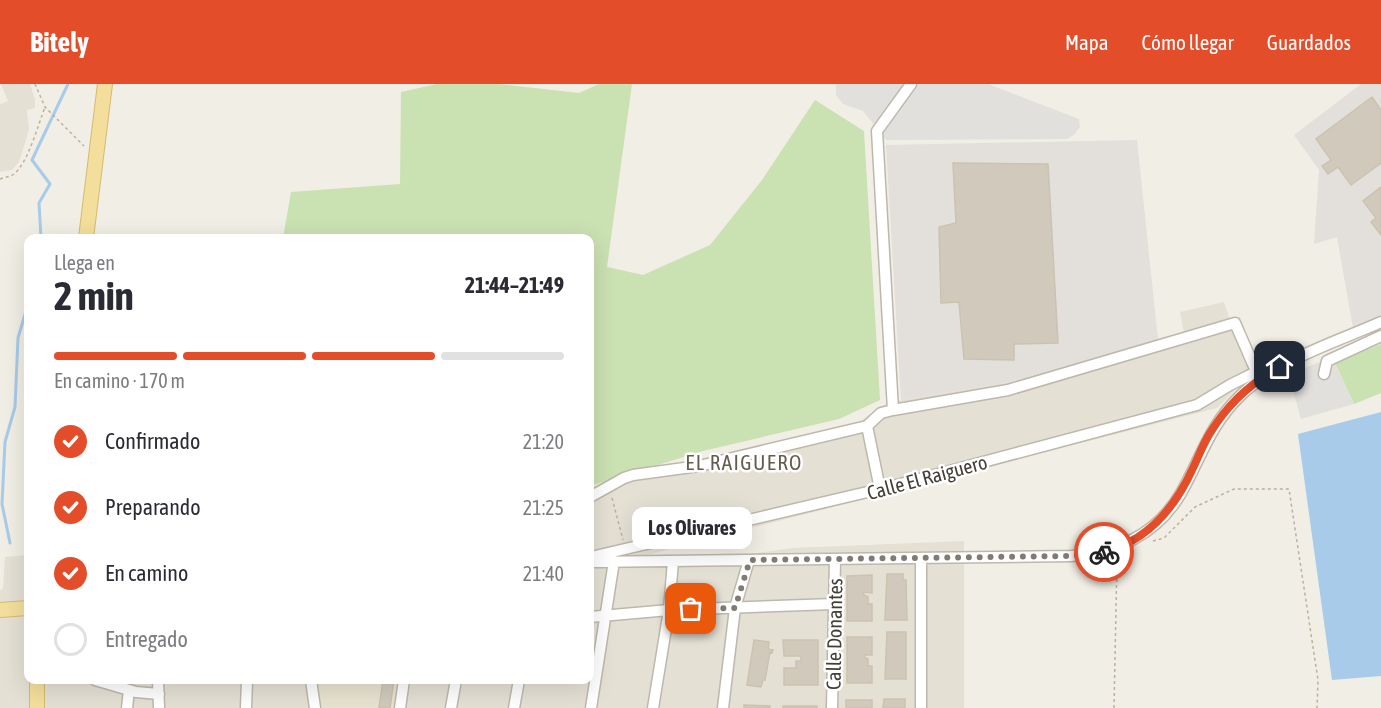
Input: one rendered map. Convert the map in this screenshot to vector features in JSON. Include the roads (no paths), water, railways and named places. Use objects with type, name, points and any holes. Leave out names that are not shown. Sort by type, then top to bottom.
[{"type":"main road","points":[[86,234],[105,84]]},
{"type":"main road","points":[[0,610],[24,608]]},
{"type":"main road","points":[[37,684],[37,708]]},
{"type":"street","points":[[893,410],[876,130],[911,84]]},
{"type":"street","name":"Calle El Raiguero","points":[[594,559],[626,549],[880,489],[1197,405],[1230,385],[1280,367],[1381,322]]},
{"type":"street","points":[[594,495],[633,475],[699,466],[867,426],[881,413],[1018,387],[1235,323],[1258,375],[1210,433],[1180,495],[1167,513],[1136,540],[1118,548],[1095,554],[1071,556],[835,560],[594,560]]},
{"type":"street","points":[[1324,374],[1327,361],[1381,336]]},
{"type":"street","points":[[867,426],[880,489]]},
{"type":"street","points":[[921,559],[921,708]]},
{"type":"street","points":[[723,708],[735,608],[750,560]]},
{"type":"street","name":"Calle Donantes","points":[[832,708],[835,560]]},
{"type":"street","points":[[591,708],[615,561]]},
{"type":"street","points":[[652,708],[669,610],[673,561]]},
{"type":"street","points":[[594,616],[669,610],[834,604]]},
{"type":"street","points":[[109,684],[129,690],[159,694]]},
{"type":"street","points":[[158,684],[159,708]]},
{"type":"street","points":[[246,708],[247,684]]},
{"type":"street","points":[[312,684],[315,708]]},
{"type":"street","points":[[400,708],[403,684]]},
{"type":"street","points":[[451,708],[455,684]]},
{"type":"street","points":[[514,708],[518,684]]},
{"type":"street","points":[[127,708],[129,690]]},
{"type":"water","points":[[1381,412],[1381,676],[1332,680],[1298,434]]},
{"type":"waterway","points":[[41,234],[39,203],[50,184],[32,160],[68,84]]},
{"type":"waterway","points":[[10,543],[2,504],[5,442],[15,407],[18,338],[24,318]]},
{"type":"place","name":"Los Olivares","points":[[691,609]]},
{"type":"district","name":"EL RAIGUERO","points":[[744,462]]}]
